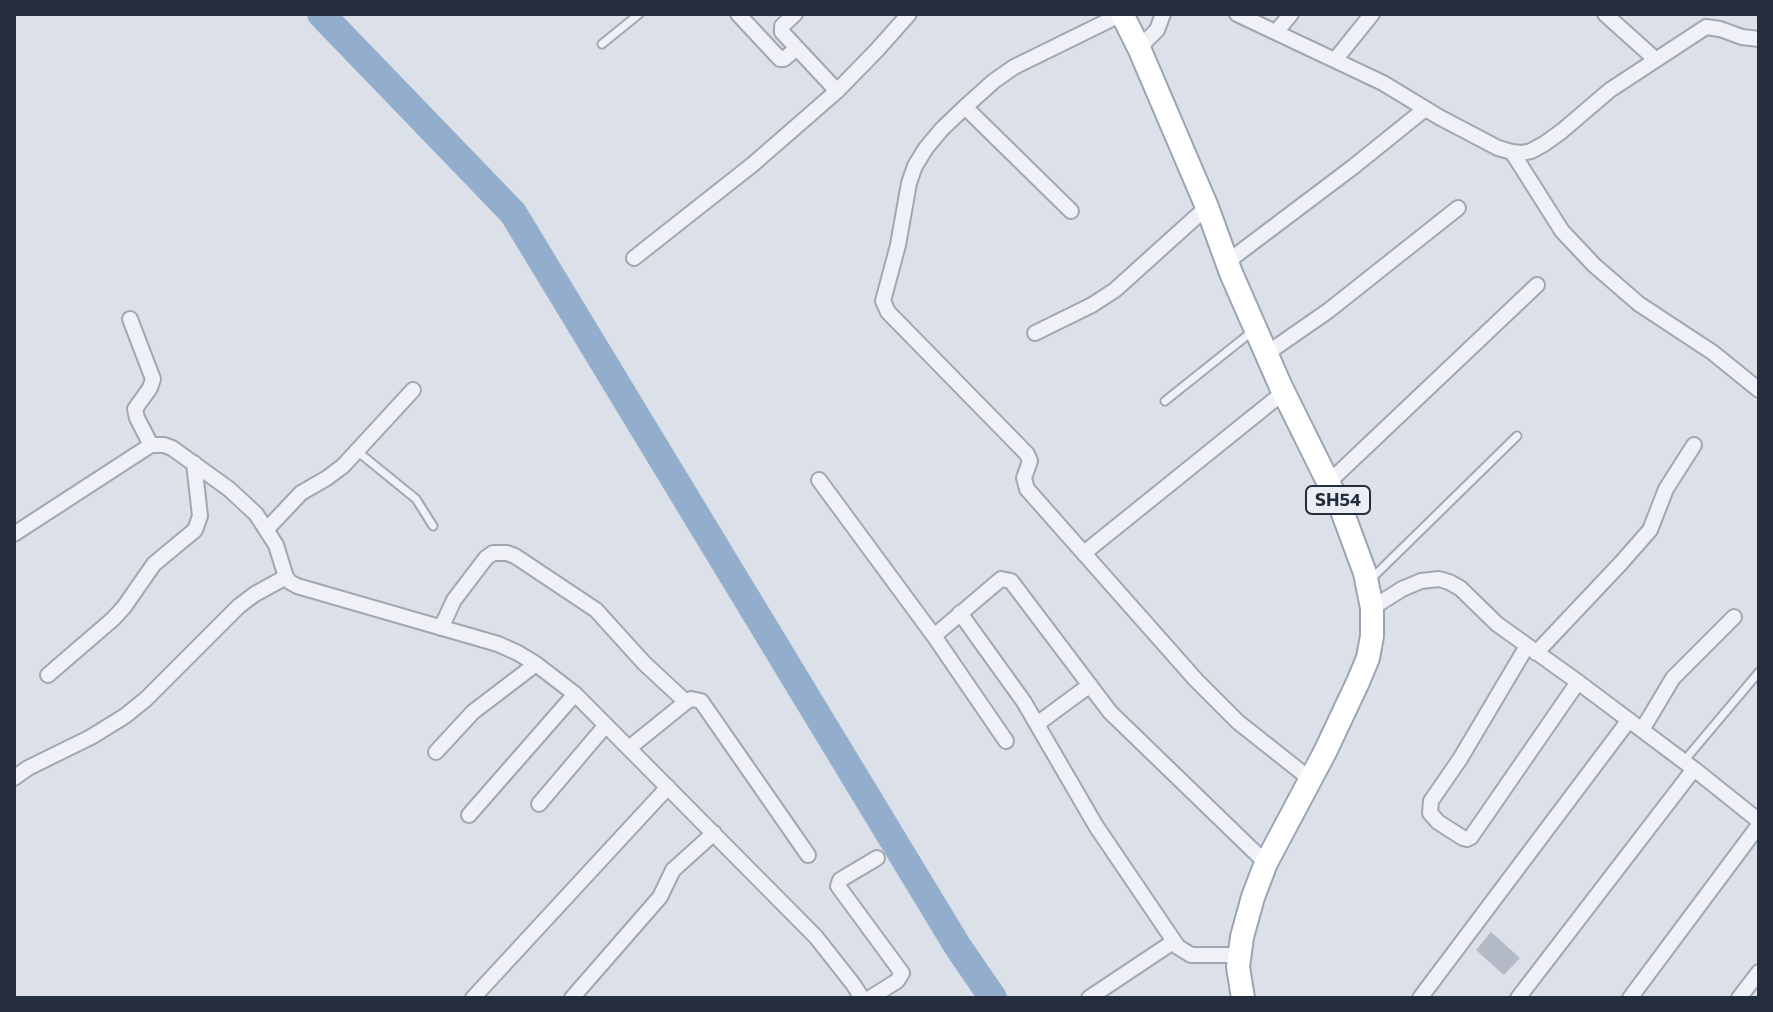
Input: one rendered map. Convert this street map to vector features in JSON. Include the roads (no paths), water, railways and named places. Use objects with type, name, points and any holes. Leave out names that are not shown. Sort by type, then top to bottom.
[{"type":"main road","name":"SH54","points":[[1122,14],[1207,207],[1266,354],[1356,544],[1372,608],[1368,658],[1266,863],[1253,897],[1238,967],[1243,998]]},
{"type":"street","points":[[738,14],[780,59],[797,48]]},
{"type":"street","points":[[795,14],[781,29],[837,91]]},
{"type":"street","points":[[634,258],[752,165],[837,91],[909,14]]},
{"type":"street","points":[[1122,14],[1014,67],[965,107],[926,148],[909,183],[898,245],[883,301],[888,312],[1029,456],[1024,478],[1027,489],[1196,680],[1238,722],[1310,779]]},
{"type":"street","points":[[1139,48],[1157,30],[1163,14]]},
{"type":"street","points":[[1237,14],[1383,83],[1425,109],[1498,148],[1512,152],[1531,151],[1544,144],[1610,90],[1714,20],[1742,37],[1759,39]]},
{"type":"street","points":[[1276,32],[1291,14]]},
{"type":"street","points":[[1335,60],[1372,14]]},
{"type":"street","points":[[1605,14],[1655,59]]},
{"type":"street","points":[[965,107],[1071,211]]},
{"type":"street","points":[[1227,262],[1425,109]]},
{"type":"street","points":[[1512,152],[1562,231],[1585,256],[1639,304],[1712,352],[1759,390]]},
{"type":"street","points":[[1035,333],[1115,290],[1207,207]]},
{"type":"street","points":[[1266,354],[1328,311],[1458,208]]},
{"type":"street","points":[[1329,482],[1537,285]]},
{"type":"street","points":[[130,319],[153,379],[136,406],[135,414],[151,445]]},
{"type":"street","points":[[267,529],[301,493],[335,473],[413,390]]},
{"type":"street","points":[[1084,553],[1284,392]]},
{"type":"street","points":[[14,534],[151,445],[172,448],[243,500],[256,514],[276,545],[286,577],[297,586],[498,644],[536,664],[575,694],[816,937],[862,998]]},
{"type":"street","points":[[1578,682],[1471,837],[1463,838],[1438,822],[1430,813],[1431,801],[1531,650],[1621,563],[1650,530],[1666,489],[1694,445]]},
{"type":"street","points":[[48,675],[113,619],[154,564],[195,530],[200,516],[194,463]]},
{"type":"street","points":[[819,480],[934,636],[1006,741]]},
{"type":"street","points":[[441,628],[454,600],[486,558],[493,553],[507,553],[596,610],[644,663],[686,702]]},
{"type":"street","points":[[14,778],[125,716],[239,606],[286,577]]},
{"type":"street","points":[[934,636],[1001,579],[1011,581],[1110,712],[1266,863]]},
{"type":"street","points":[[1372,608],[1402,589],[1431,579],[1460,588],[1497,624],[1689,765],[1759,823],[1630,998]]},
{"type":"street","points":[[960,613],[1006,675],[1096,826],[1173,942],[1191,955],[1240,955]]},
{"type":"street","points":[[1642,730],[1673,678],[1734,617]]},
{"type":"street","points":[[436,752],[473,712],[536,664]]},
{"type":"street","points":[[1037,724],[1090,685]]},
{"type":"street","points":[[469,815],[575,694]]},
{"type":"street","points":[[629,748],[686,702],[695,699],[704,704],[808,855]]},
{"type":"street","points":[[1420,998],[1629,720]]},
{"type":"street","points":[[539,804],[606,725]]},
{"type":"street","points":[[1518,998],[1689,765]]},
{"type":"street","points":[[473,998],[668,787]]},
{"type":"street","points":[[572,998],[660,897],[673,870],[714,833]]},
{"type":"street","points":[[870,998],[897,981],[902,973],[838,886],[840,880],[877,858]]},
{"type":"street","points":[[1089,998],[1173,942]]},
{"type":"street","points":[[1739,998],[1759,972]]},
{"type":"lane","points":[[602,44],[639,14]]},
{"type":"lane","points":[[1165,401],[1255,329]]},
{"type":"lane","points":[[1367,583],[1517,436]]},
{"type":"lane","points":[[357,451],[416,499],[433,526]]},
{"type":"lane","points":[[1689,765],[1759,672]]},
{"type":"waterway","points":[[321,14],[513,213],[958,947],[993,998]]}]
